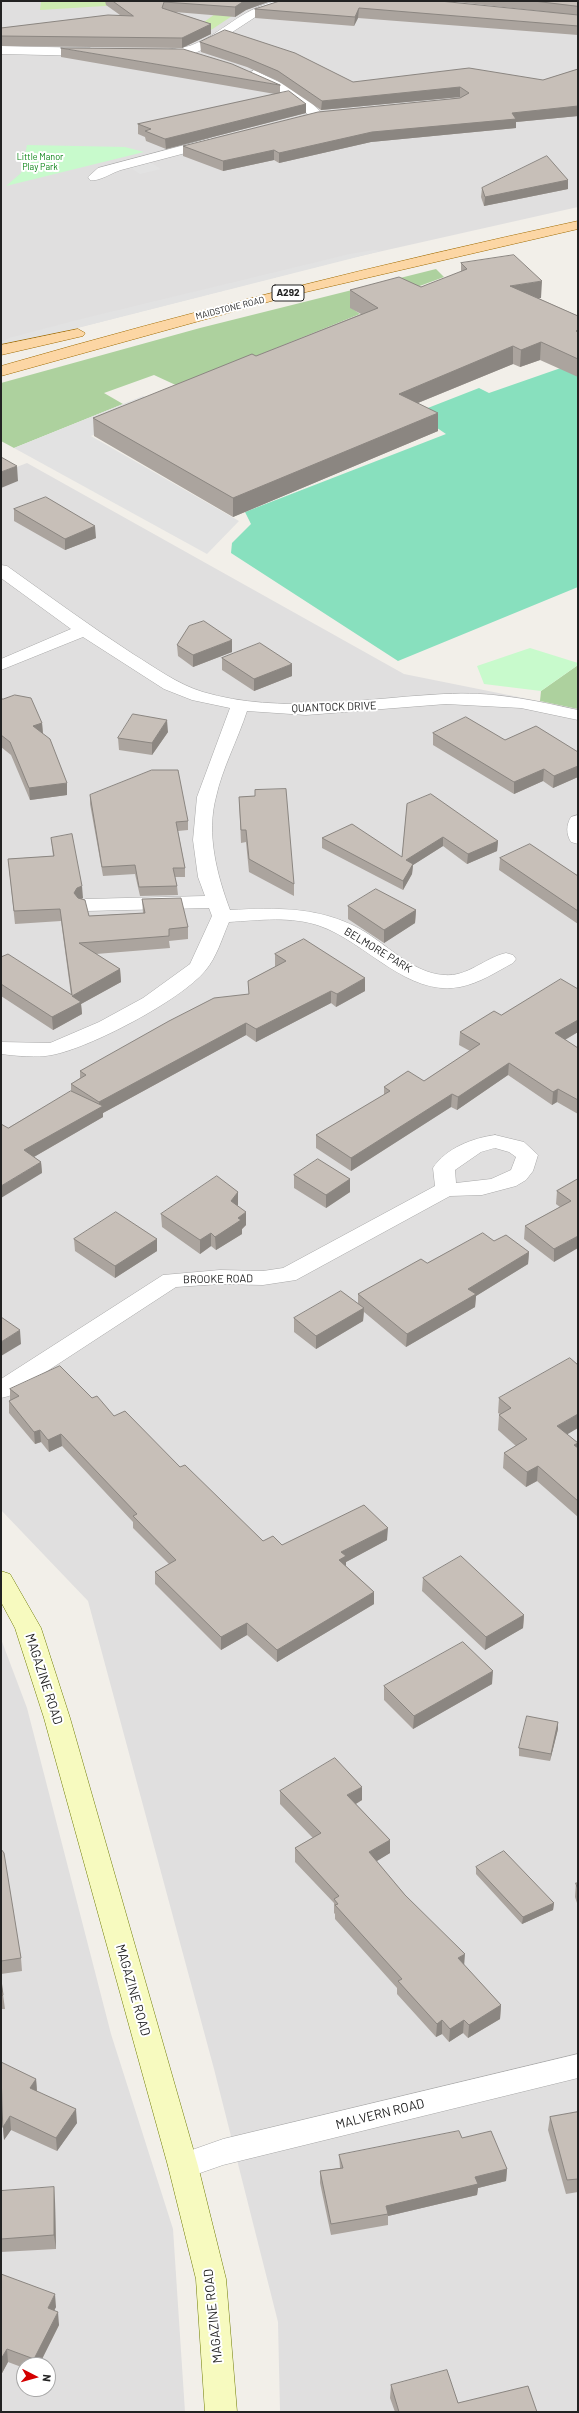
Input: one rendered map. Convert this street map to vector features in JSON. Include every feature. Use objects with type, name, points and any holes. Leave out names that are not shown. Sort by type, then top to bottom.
[{"type":"main road","name":"MAIDSTONE ROAD","points":[[164,310],[288,278],[578,212]]},
{"type":"main road","name":"MAIDSTONE ROAD","points":[[1,371],[100,342],[291,292],[578,225]]},
{"type":"main road","points":[[1,350],[93,329]]},
{"type":"street","points":[[184,53],[210,42],[254,12],[292,1]]},
{"type":"street","points":[[1,50],[103,53]]},
{"type":"street","points":[[145,54],[184,53],[205,59]]},
{"type":"street","points":[[242,70],[273,83],[295,95],[324,116],[300,121]]},
{"type":"street","points":[[95,177],[102,171],[221,140]]},
{"type":"street","name":"QUANTOCK DRIVE","points":[[1,570],[84,630],[170,685],[198,696],[240,705],[306,710],[446,699],[521,703],[578,715]]},
{"type":"street","points":[[1,665],[84,630]]},
{"type":"street","points":[[1,1048],[28,1050],[53,1049],[77,1040],[154,1000],[197,968],[219,909],[208,877],[203,840],[206,797],[231,734],[240,705]]},
{"type":"street","points":[[578,821],[576,833],[578,838]]},
{"type":"street","name":"BELMORE PARK","points":[[86,905],[219,909],[304,915],[323,920],[360,937],[392,960],[424,978],[441,982],[460,981],[506,959]]},
{"type":"street","name":"BROOKE ROAD","points":[[1,1390],[171,1280],[220,1277],[263,1278],[288,1276],[446,1189]]},
{"type":"street","name":"MAGAZINE ROAD","points":[[1,1580],[28,1628],[57,1718],[182,2166],[211,2279],[221,2412]]},
{"type":"street","name":"MALVERN ROAD","points":[[182,2166],[223,2152],[578,2066]]},
{"type":"shaded area","points":[[1,1],[578,1],[578,207],[347,259],[26,341],[1,344]]},
{"type":"shaded area","points":[[150,162],[161,169],[140,174],[129,167]]},
{"type":"shaded area","points":[[374,250],[381,251],[26,341],[1,344],[1,342],[9,338],[81,319],[350,254]]},
{"type":"shaded area","points":[[143,396],[163,406],[91,436],[239,521],[207,554],[14,448]]},
{"type":"shaded area","points":[[27,463],[404,674],[578,709],[578,2412],[280,2412],[278,2322],[214,2069],[88,1601],[1,1510],[1,473]]},
{"type":"shaded area","points":[[1,1639],[27,1708],[111,2034],[173,2229],[185,2412],[1,2412]]},
{"type":"green space","points":[[41,1],[126,1],[121,5],[40,10]]},
{"type":"green space","points":[[226,6],[238,12],[208,32],[174,44]]},
{"type":"green space","name":"Little Manor Play Park","points":[[27,145],[125,147],[144,152],[6,186],[21,173]]},
{"type":"green space","points":[[436,269],[444,277],[398,294],[350,307],[360,314],[180,387],[154,375],[104,393],[123,404],[14,448],[1,441],[1,383],[200,328]]},
{"type":"green space","points":[[578,362],[578,587],[398,661],[231,553],[232,543],[251,524],[245,512],[446,434],[415,413],[479,388],[489,393]]},
{"type":"green space","points":[[530,648],[578,663],[578,665],[541,691],[484,684],[477,666]]},
{"type":"green space","points":[[578,665],[578,709],[540,701],[541,691]]},
{"type":"building","points":[[113,1],[244,1],[235,7],[164,2],[162,8],[211,24],[182,38],[1,36],[1,28],[108,15],[133,16]]},
{"type":"building","points":[[280,1],[440,1],[578,15],[578,26],[359,8],[355,17],[255,9]]},
{"type":"building","points":[[534,1],[578,1],[578,6]]},
{"type":"building","points":[[225,30],[295,53],[353,82],[469,68],[543,80],[578,69],[578,106],[512,113],[516,119],[372,132],[279,153],[274,150],[223,161],[183,146],[318,112],[460,98],[469,93],[460,87],[322,101],[278,71],[247,58],[200,42]]},
{"type":"building","points":[[61,48],[183,49],[232,64],[280,85]]},
{"type":"building","points":[[289,91],[306,104],[165,139],[145,131],[151,129],[138,124]]},
{"type":"building","points":[[547,156],[568,180],[485,197],[482,188]]},
{"type":"building","points":[[514,255],[542,281],[510,286],[578,316],[578,330],[576,331],[578,332],[578,359],[541,342],[521,350],[513,346],[399,394],[438,413],[233,498],[93,418],[252,354],[256,356],[378,308],[350,290],[399,277],[421,287],[467,269],[461,263]]},
{"type":"building","points":[[1,457],[17,466],[1,472]]},
{"type":"building","points":[[46,497],[95,526],[65,539],[14,509]]},
{"type":"building","points":[[204,621],[232,640],[193,655],[177,645],[189,626]]},
{"type":"building","points":[[260,643],[292,664],[254,679],[222,658]]},
{"type":"building","points":[[15,695],[31,698],[42,723],[33,726],[50,739],[67,783],[29,788],[10,742],[1,735],[1,699]]},
{"type":"building","points":[[133,714],[167,720],[152,743],[118,738]]},
{"type":"building","points":[[466,717],[505,740],[536,726],[578,752],[578,766],[554,776],[544,769],[514,782],[433,733]]},
{"type":"building","points":[[152,770],[178,770],[188,821],[176,822],[185,868],[173,868],[177,886],[139,887],[135,865],[102,867],[90,795]]},
{"type":"building","points":[[286,789],[294,884],[249,859],[246,830],[241,830],[239,797],[255,796],[255,790]]},
{"type":"building","points":[[431,794],[498,841],[468,854],[443,837],[406,860],[413,864],[403,881],[322,838],[352,824],[402,857],[407,804]]},
{"type":"building","points":[[72,834],[82,886],[77,888],[74,893],[78,898],[85,900],[89,916],[145,913],[142,899],[181,898],[188,927],[169,929],[169,936],[79,943],[120,969],[72,996],[81,1002],[52,1017],[1,984],[1,957],[8,954],[72,995],[60,909],[14,911],[8,859],[54,856],[51,838]]},
{"type":"building","points":[[530,844],[578,876],[578,911],[500,858]]},
{"type":"building","points":[[376,889],[416,910],[384,930],[348,906]]},
{"type":"building","points":[[304,939],[365,978],[337,994],[331,991],[256,1029],[246,1023],[99,1102],[71,1084],[86,1075],[80,1071],[169,1021],[214,998],[249,994],[248,981],[286,961],[275,954]]},
{"type":"building","points":[[561,979],[578,989],[578,1020],[555,1033],[578,1048],[578,1100],[558,1089],[553,1092],[509,1063],[458,1097],[452,1094],[351,1158],[316,1135],[390,1091],[384,1087],[408,1071],[424,1081],[480,1044],[460,1032],[494,1011],[501,1015]]},
{"type":"building","points":[[71,1091],[103,1106],[24,1150],[41,1162],[1,1186],[1,1124],[8,1128]]},
{"type":"building","points":[[318,1159],[350,1179],[326,1195],[294,1175]]},
{"type":"building","points":[[217,1176],[238,1192],[231,1201],[246,1212],[238,1218],[241,1220],[215,1237],[211,1233],[200,1240],[161,1214]]},
{"type":"building","points":[[578,1179],[578,1236],[554,1249],[525,1226],[571,1201],[557,1191]]},
{"type":"building","points":[[116,1212],[157,1239],[115,1266],[74,1239]]},
{"type":"building","points":[[483,1233],[494,1241],[506,1235],[529,1252],[468,1289],[476,1294],[407,1334],[358,1294],[421,1259],[427,1263]]},
{"type":"building","points":[[341,1291],[364,1308],[316,1336],[294,1318]]},
{"type":"building","points":[[1,1317],[20,1330],[1,1342]]},
{"type":"building","points":[[570,1358],[578,1365],[578,1414],[557,1426],[578,1443],[574,1445],[578,1448],[578,1501],[538,1466],[527,1472],[504,1453],[527,1439],[499,1415],[511,1408],[499,1398]]},
{"type":"building","points":[[60,1366],[92,1398],[97,1396],[114,1416],[125,1411],[180,1467],[185,1465],[263,1541],[273,1536],[282,1545],[364,1505],[388,1528],[341,1552],[346,1556],[339,1560],[374,1592],[277,1650],[247,1623],[221,1637],[155,1572],[176,1560],[133,1516],[137,1514],[61,1434],[48,1440],[40,1430],[34,1432],[9,1401],[19,1396],[10,1389]]},
{"type":"building","points":[[461,1556],[524,1615],[486,1637],[423,1578]]},
{"type":"building","points":[[463,1642],[493,1671],[414,1716],[384,1686]]},
{"type":"building","points":[[527,1716],[558,1722],[551,1754],[519,1748]]},
{"type":"building","points":[[335,1758],[362,1787],[347,1795],[390,1840],[369,1852],[405,1895],[465,1954],[458,1958],[501,2005],[469,2025],[464,2020],[450,2029],[442,2020],[437,2024],[398,1981],[402,1979],[335,1905],[338,1904],[334,1899],[339,1896],[295,1848],[321,1833],[280,1791]]},
{"type":"building","points":[[1,1849],[4,1853],[21,1958],[1,1961]]},
{"type":"building","points":[[504,1851],[554,1903],[523,1917],[476,1867]]},
{"type":"building","points":[[1,1980],[3,1995],[1,1996]]},
{"type":"building","points":[[1,2062],[36,2079],[30,2088],[76,2109],[56,2138],[10,2116],[3,2127]]},
{"type":"building","points":[[578,2112],[578,2179],[567,2180],[550,2117]]},
{"type":"building","points":[[459,2131],[462,2138],[491,2131],[507,2169],[475,2177],[478,2184],[386,2206],[388,2214],[331,2224],[320,2171],[343,2168],[339,2155]]},
{"type":"building","points":[[54,2187],[54,2235],[1,2239],[1,2191]]},
{"type":"building","points":[[1,2274],[55,2294],[48,2308],[58,2312],[35,2357],[29,2357],[7,2349],[1,2359]]},
{"type":"building","points":[[447,2370],[458,2403],[528,2386],[537,2412],[399,2412],[391,2385]]}]
